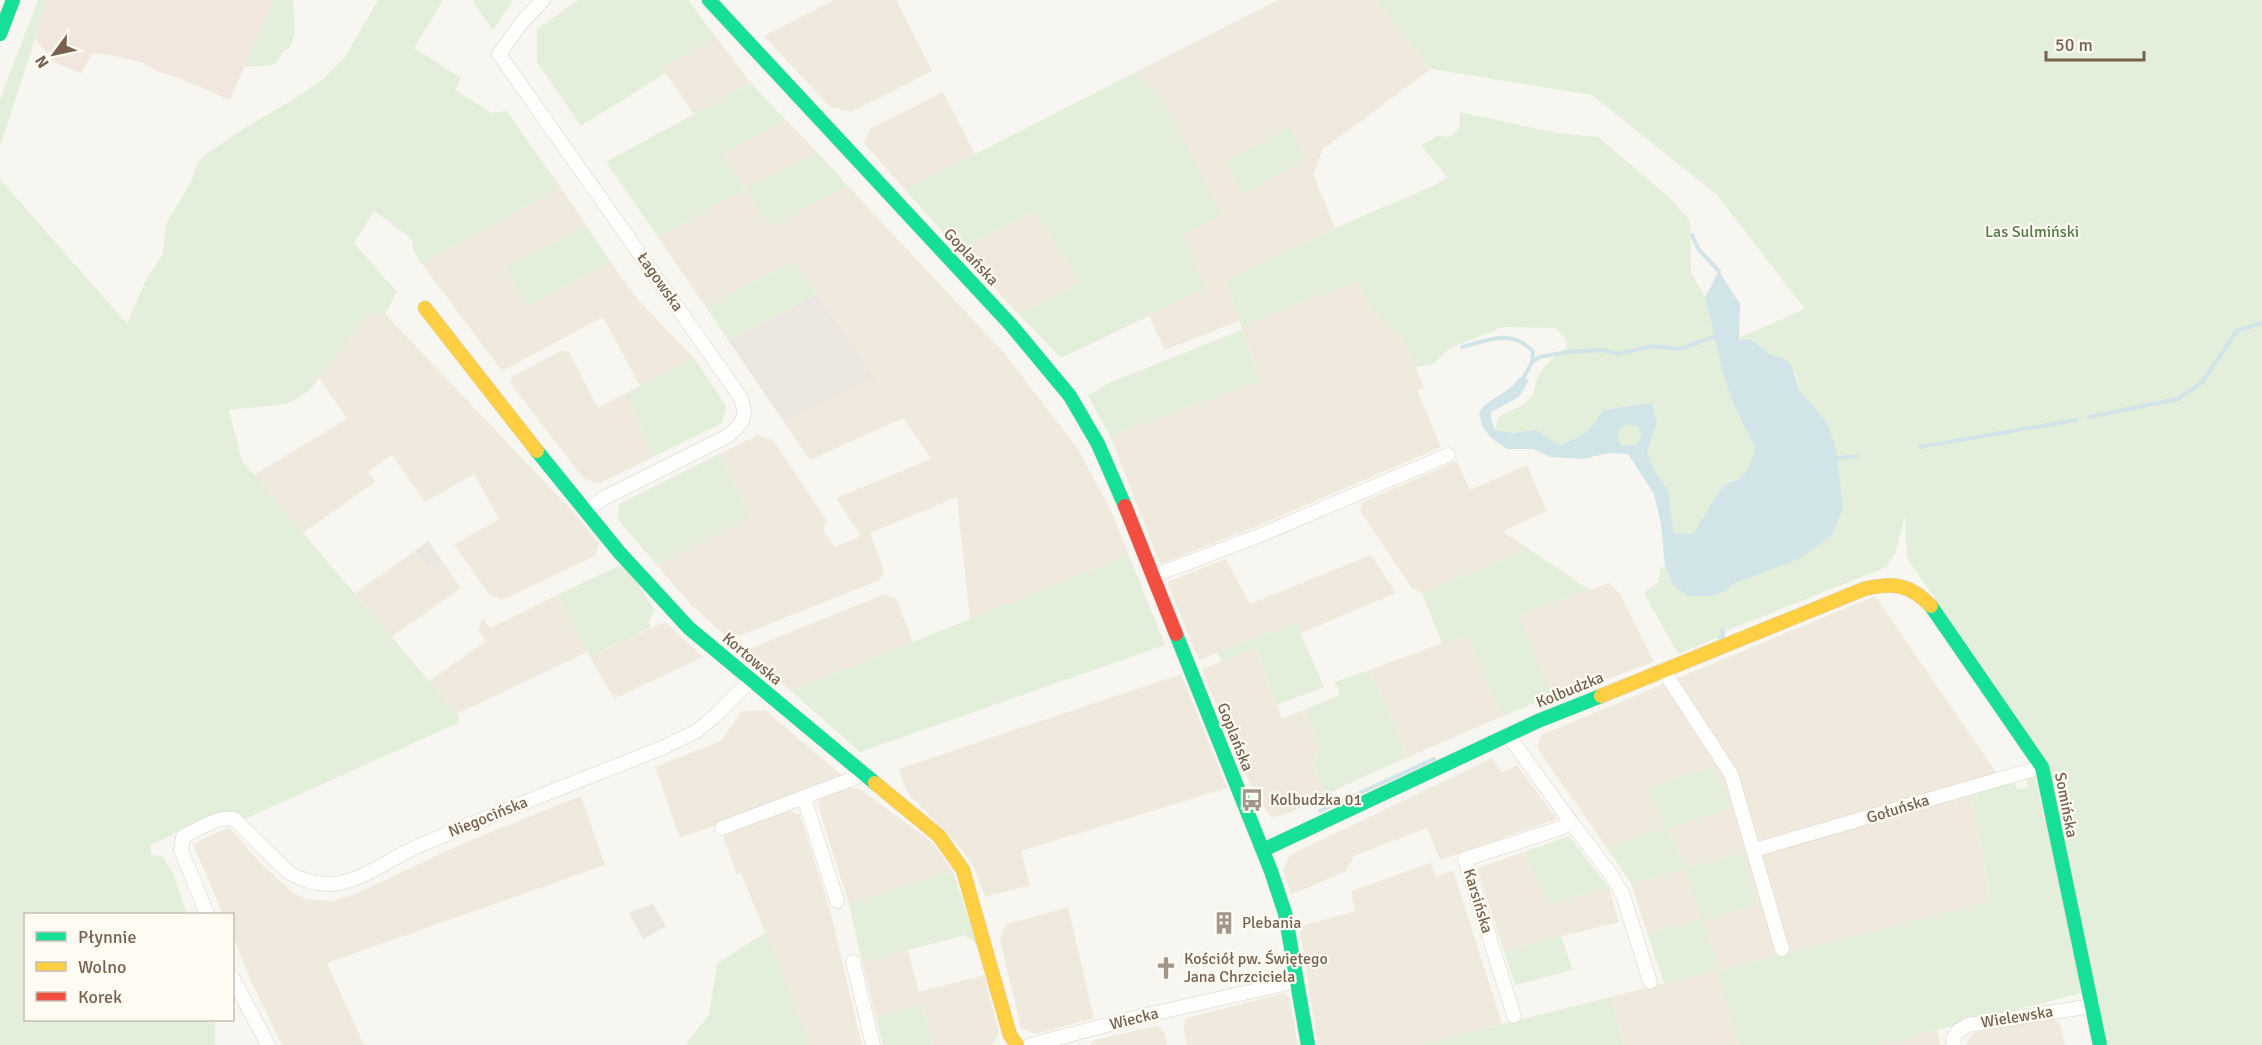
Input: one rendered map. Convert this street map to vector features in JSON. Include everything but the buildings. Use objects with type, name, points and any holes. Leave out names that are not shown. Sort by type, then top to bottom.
[{"type":"main road","points":[[0,34],[13,0]]},
{"type":"main road","name":"Goplańska","points":[[709,0],[1011,325],[1070,396],[1098,444],[1263,850],[1285,913],[1308,1045]]},
{"type":"main road","name":"Kortowska","points":[[424,308],[586,511],[689,628],[939,836],[963,870],[1010,1035],[1017,1045]]},
{"type":"main road","name":"Kolbudzka","points":[[1263,850],[1538,721],[1864,588],[1881,585],[1897,586]]},
{"type":"main road","name":"Somińska","points":[[1897,586],[1914,590],[1936,609],[2042,767],[2100,1045]]},
{"type":"street","name":"Łagowska","points":[[543,0],[523,21],[499,54],[739,395],[746,415],[736,431],[604,498],[586,511]]},
{"type":"street","points":[[1153,576],[1263,534],[1448,455]]},
{"type":"street","points":[[1663,670],[1731,774],[1782,949]]},
{"type":"street","name":"Niegocińska","points":[[206,913],[181,850],[183,837],[226,818],[234,819],[288,872],[317,883],[332,884],[358,876],[420,845],[664,747],[697,731],[751,680]]},
{"type":"street","points":[[1508,735],[1612,876],[1623,895],[1650,982]]},
{"type":"street","name":"Gołuńska","points":[[1754,850],[2042,767]]},
{"type":"street","points":[[722,828],[865,774]]},
{"type":"street","points":[[804,798],[837,901]]},
{"type":"street","name":"Karsińska","points":[[1514,1016],[1465,859],[1561,828],[1571,822]]},
{"type":"street","points":[[853,962],[873,1045]]},
{"type":"street","points":[[234,981],[268,1045]]},
{"type":"street","name":"Wiecka","points":[[1030,1045],[1296,981]]},
{"type":"street","name":"Wielewska","points":[[1954,1045],[1953,1039],[1958,1031],[1968,1025],[2093,1006]]},
{"type":"shaded area","points":[[48,0],[273,0],[230,100],[159,72],[143,63],[116,56],[93,53],[81,73],[51,61],[54,53],[49,51],[47,53],[35,39]]},
{"type":"shaded area","points":[[834,0],[896,0],[932,71],[851,112],[830,107],[764,36]]},
{"type":"shaded area","points":[[1278,0],[1376,0],[1431,69],[1323,149],[1313,174],[1335,228],[1226,280],[1239,321],[1165,350],[1149,316],[1207,288],[1181,236],[1159,95],[1134,73]]},
{"type":"shaded area","points":[[716,37],[751,83],[694,114],[661,67]]},
{"type":"shaded area","points":[[943,92],[975,154],[905,190],[864,143],[870,129]]},
{"type":"shaded area","points":[[786,120],[818,153],[746,189],[771,226],[848,186],[1004,353],[1078,449],[1111,511],[1129,555],[970,620],[957,497],[870,533],[884,570],[880,580],[736,637],[726,636],[690,604],[656,564],[750,517],[719,454],[758,435],[773,440],[827,521],[823,531],[835,547],[861,536],[836,498],[931,459],[903,418],[810,460],[784,422],[874,378],[795,261],[706,307],[658,237],[745,189],[722,155]]},
{"type":"shaded area","points":[[560,187],[586,225],[505,268],[529,306],[611,262],[637,299],[694,358],[640,386],[603,317],[502,371],[422,264]]},
{"type":"shaded area","points":[[1035,211],[1081,283],[1018,314],[959,250]]},
{"type":"shaded area","points":[[1719,271],[1740,304],[1739,340],[1751,339],[1770,354],[1785,359],[1792,367],[1800,391],[1826,421],[1836,448],[1843,508],[1832,535],[1799,559],[1735,583],[1725,591],[1711,596],[1688,596],[1673,585],[1665,566],[1661,524],[1654,494],[1628,454],[1609,453],[1583,459],[1550,457],[1534,449],[1507,449],[1490,437],[1482,426],[1479,413],[1520,377],[1529,380],[1519,397],[1491,412],[1495,430],[1513,433],[1536,430],[1560,445],[1585,432],[1603,410],[1652,403],[1657,423],[1647,451],[1654,470],[1668,490],[1674,533],[1693,534],[1721,489],[1747,471],[1755,447],[1729,392],[1705,297]],"holes":[[[1627,424],[1638,427],[1641,434],[1638,443],[1622,446],[1618,439],[1618,430]]]},
{"type":"shaded area","points":[[1358,281],[1370,307],[1387,325],[1400,333],[1424,387],[1417,391],[1441,447],[1255,527],[1160,564],[1110,436],[1260,381],[1241,326]]},
{"type":"shaded area","points":[[817,294],[875,378],[784,422],[728,340]]},
{"type":"shaded area","points":[[367,314],[385,314],[577,516],[599,544],[595,556],[502,600],[489,594],[454,545],[499,519],[474,474],[425,502],[392,455],[368,472],[375,482],[303,533],[254,475],[347,419],[319,378]]},
{"type":"shaded area","points":[[562,350],[569,352],[598,408],[625,394],[655,456],[600,483],[584,479],[510,383],[512,377]]},
{"type":"shaded area","points":[[1457,461],[1470,490],[1527,465],[1547,511],[1503,531],[1529,549],[1422,593],[1411,587],[1360,511],[1363,502]]},
{"type":"shaded area","points":[[428,541],[443,562],[429,571],[415,551]]},
{"type":"shaded area","points":[[415,551],[429,571],[443,562],[461,588],[391,637],[355,593]]},
{"type":"shaded area","points":[[1371,555],[1396,593],[1301,633],[1296,623],[1199,660],[1167,582],[1226,559],[1250,604]]},
{"type":"shaded area","points":[[1609,583],[1620,594],[1654,662],[1554,698],[1517,616]]},
{"type":"shaded area","points":[[885,594],[896,599],[913,642],[791,691],[748,655],[749,649]]},
{"type":"shaded area","points":[[557,595],[587,652],[457,714],[429,681],[486,641],[478,629],[483,618],[490,628]]},
{"type":"shaded area","points":[[1875,596],[1998,775],[1971,792],[1991,901],[1719,970],[1739,1045],[1623,1045],[1611,997],[1718,969],[1702,920],[1647,933],[1631,883],[1686,868],[1667,829],[1607,848],[1537,748],[1541,735]]},
{"type":"shaded area","points":[[665,622],[703,657],[614,699],[590,657]]},
{"type":"shaded area","points":[[1467,634],[1503,716],[1401,760],[1405,749],[1369,670]]},
{"type":"shaded area","points":[[1254,649],[1257,650],[1282,719],[1304,710],[1320,746],[1314,765],[1326,794],[1292,812],[1271,818],[1243,771],[1202,669]]},
{"type":"shaded area","points":[[1181,674],[1227,788],[1021,851],[1030,885],[985,897],[973,865],[959,846],[907,792],[899,769]]},
{"type":"shaded area","points":[[765,710],[846,779],[680,838],[655,767],[721,741],[742,711]]},
{"type":"shaded area","points":[[1492,758],[1502,772],[1517,765],[1557,819],[1440,860],[1427,828],[1354,856],[1346,871],[1291,895],[1283,870],[1290,855]]},
{"type":"shaded area","points":[[849,788],[860,789],[931,841],[953,871],[849,904],[818,806],[820,799]]},
{"type":"shaded area","points":[[581,796],[605,865],[327,963],[364,1045],[282,1045],[234,939],[234,913],[223,913],[193,844],[229,827],[261,864],[291,891],[305,899],[334,901],[353,895],[464,843]]},
{"type":"shaded area","points":[[788,810],[800,815],[830,910],[862,1045],[810,1045],[741,873],[737,875],[722,833]]},
{"type":"shaded area","points":[[1524,852],[1551,903],[1609,888],[1619,922],[1504,951],[1477,868]]},
{"type":"shaded area","points":[[1431,863],[1436,877],[1453,870],[1502,1024],[1418,1045],[1318,1045],[1301,926],[1355,911],[1351,891]]},
{"type":"shaded area","points":[[653,904],[666,926],[643,939],[629,913]]},
{"type":"shaded area","points":[[1068,907],[1094,1018],[1035,1034],[1021,1028],[1000,940],[1005,925]]},
{"type":"shaded area","points":[[908,950],[919,992],[984,975],[999,1033],[992,1045],[932,1045],[922,1005],[876,1018],[862,962]]},
{"type":"shaded area","points":[[1284,993],[1290,999],[1298,1045],[1187,1045],[1183,1027],[1187,1018]]},
{"type":"shaded area","points":[[2047,1015],[2060,1023],[2065,1045],[1966,1045],[1973,1033]]},
{"type":"shaded area","points":[[1157,1026],[1164,1032],[1167,1045],[1090,1045],[1094,1040]]},
{"type":"shaded area","points":[[1937,1030],[1940,1045],[1879,1045]]},
{"type":"green space","points":[[38,0],[48,0],[0,146],[0,99]]},
{"type":"green space","points":[[273,0],[293,0],[295,35],[289,48],[283,51],[275,65],[244,67]]},
{"type":"green space","points":[[378,0],[443,0],[414,48],[461,78],[455,90],[492,113],[507,111],[560,187],[422,264],[413,250],[412,239],[374,211],[354,243],[397,292],[385,314],[367,315],[309,391],[288,404],[229,410],[242,461],[457,714],[460,722],[245,819],[232,813],[215,816],[150,845],[151,855],[162,856],[173,873],[187,913],[24,913],[24,1021],[215,1021],[215,1045],[0,1045],[0,179],[127,324],[145,282],[163,254],[166,224],[191,182],[197,164],[204,156],[232,136],[299,96],[324,78],[345,57]]},
{"type":"green space","points":[[472,0],[513,0],[493,30]]},
{"type":"green space","points":[[579,0],[688,0],[716,37],[662,67],[666,73],[581,126],[537,62],[537,29]]},
{"type":"green space","name":"Las Sulmiński","points":[[1376,0],[2262,0],[2262,1045],[2105,1045],[2047,760],[1907,558],[1905,516],[1895,554],[1886,567],[1726,631],[1726,634],[1678,654],[1644,593],[1659,581],[1660,568],[1665,566],[1673,585],[1725,591],[1735,583],[1826,421],[1800,391],[1796,374],[1785,359],[1770,354],[1752,339],[1739,340],[1739,338],[1805,309],[1717,195],[1592,95],[1431,69]]},
{"type":"green space","points":[[1134,73],[1159,95],[1222,216],[1182,236],[1207,288],[1061,358],[1018,314],[1081,283],[1035,211],[959,250],[905,190]]},
{"type":"green space","points":[[751,83],[786,120],[722,155],[745,189],[658,237],[606,162]]},
{"type":"green space","points":[[1460,112],[1556,133],[1598,137],[1669,197],[1690,221],[1691,272],[1705,297],[1730,394],[1755,447],[1747,470],[1741,477],[1728,481],[1724,485],[1693,534],[1674,533],[1668,490],[1654,470],[1646,451],[1657,423],[1652,403],[1603,410],[1585,432],[1560,445],[1536,430],[1513,433],[1496,430],[1499,417],[1523,405],[1534,394],[1537,378],[1541,372],[1567,347],[1567,340],[1556,328],[1503,327],[1450,348],[1433,364],[1415,367],[1400,333],[1387,325],[1370,307],[1358,281],[1241,326],[1226,280],[1335,228],[1435,185],[1447,177],[1421,145],[1438,136],[1450,137],[1459,129]]},
{"type":"green space","points":[[1288,127],[1305,159],[1243,194],[1225,162]]},
{"type":"green space","points":[[818,153],[848,186],[771,227],[745,189]]},
{"type":"green space","points":[[586,225],[611,262],[529,306],[505,268]]},
{"type":"green space","points":[[795,261],[817,294],[728,340],[706,307]]},
{"type":"green space","points":[[1242,330],[1260,381],[1110,436],[1088,396],[1109,383]]},
{"type":"green space","points":[[694,358],[726,406],[722,423],[655,456],[625,394]]},
{"type":"green space","points":[[1629,423],[1637,427],[1641,435],[1637,443],[1629,447],[1621,443],[1617,435],[1621,427]]},
{"type":"green space","points":[[719,454],[750,517],[656,564],[618,520],[619,504]]},
{"type":"green space","points":[[1529,549],[1589,590],[1518,616],[1554,698],[1503,716],[1467,635],[1442,643],[1422,593]]},
{"type":"green space","points":[[1129,555],[1165,645],[860,752],[791,691]]},
{"type":"green space","points":[[619,566],[630,572],[655,610],[649,620],[650,628],[590,657],[557,595]]},
{"type":"green space","points":[[1296,623],[1324,687],[1277,705],[1257,650],[1254,649],[1221,662],[1218,652]]},
{"type":"green space","points":[[1369,670],[1405,749],[1401,760],[1326,794],[1314,765],[1320,746],[1304,710],[1340,695],[1335,682]]},
{"type":"green space","points":[[1712,766],[1721,780],[1730,808],[1667,829],[1686,868],[1743,853],[1758,905],[1702,920],[1719,970],[1991,901],[1971,792],[2014,781],[2017,790],[2028,787],[2026,778],[2035,776],[2085,992],[1879,1045],[1739,1045],[1718,970],[1664,983],[1647,933],[1702,919],[1686,869],[1631,883],[1607,848],[1666,828],[1647,789]]},
{"type":"green space","points":[[1569,836],[1609,888],[1551,903],[1524,852]]},
{"type":"green space","points":[[953,871],[977,945],[965,935],[862,962],[849,904]]},
{"type":"green space","points":[[766,932],[810,1045],[689,1045],[687,1042],[709,1015],[717,964]]},
{"type":"green space","points":[[1561,936],[1573,970],[1515,985],[1504,951]]},
{"type":"green space","points":[[1611,997],[1623,1045],[1418,1045]]},
{"type":"green space","points":[[922,1005],[932,1045],[883,1045],[876,1018]]},
{"type":"waterway","points":[[1692,235],[1699,250],[1719,271]]},
{"type":"waterway","points":[[2089,417],[2178,399],[2202,382],[2237,331],[2262,323]]},
{"type":"waterway","points":[[1532,362],[1540,357],[1567,352],[1603,350],[1618,354],[1652,346],[1680,349],[1716,336]]},
{"type":"waterway","points":[[1462,347],[1499,338],[1521,342],[1533,351],[1532,362],[1524,377]]},
{"type":"waterway","points":[[1920,447],[2076,420]]},
{"type":"waterway","points":[[1838,458],[1858,456]]},
{"type":"waterway","points":[[1720,638],[1723,637],[1722,630]]},
{"type":"waterway","points":[[1320,811],[1434,759]]},
{"type":"traffic: fast","points":[[0,34],[13,0]]},
{"type":"traffic: fast","points":[[709,0],[1011,325],[1070,396],[1098,444],[1125,506]]},
{"type":"traffic: fast","points":[[537,451],[619,552],[689,628],[875,783]]},
{"type":"traffic: fast","points":[[1931,606],[2042,767],[2100,1045]]},
{"type":"traffic: fast","points":[[1176,634],[1271,871],[1285,913],[1308,1045]]},
{"type":"traffic: fast","points":[[1263,850],[1538,721],[1601,696]]},
{"type":"traffic: slow","points":[[425,308],[537,451]]},
{"type":"traffic: slow","points":[[1601,696],[1864,589],[1884,586],[1901,587],[1916,593],[1931,606]]},
{"type":"traffic: slow","points":[[875,783],[939,836],[963,870],[1010,1035],[1017,1045]]},
{"type":"traffic: jam","points":[[1125,506],[1176,634]]},
{"type":"place","name":"Kolbudzka 01","points":[[1252,800]]},
{"type":"place","name":"Plebania","points":[[1224,923]]},
{"type":"place","name":"Kościół pw. Świętego Jana Chrzciciela","points":[[1166,968]]}]
